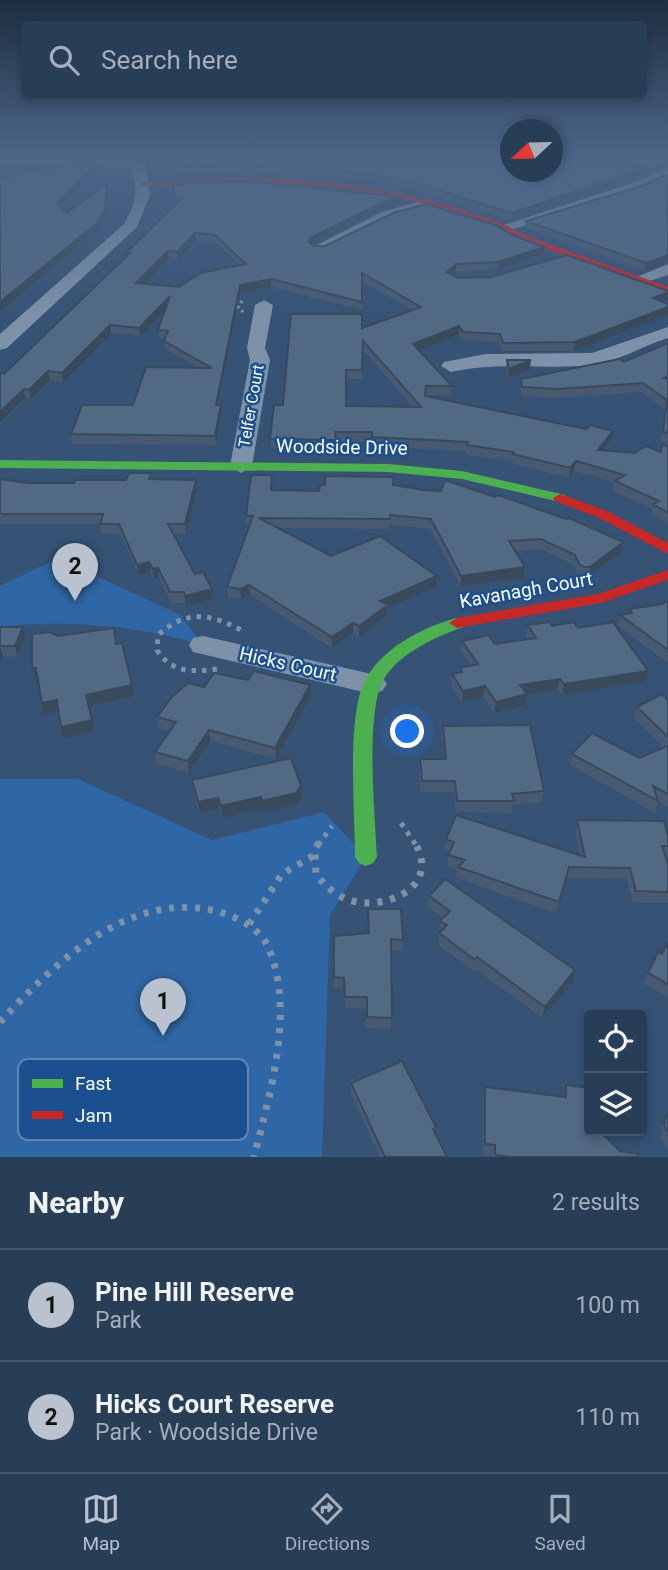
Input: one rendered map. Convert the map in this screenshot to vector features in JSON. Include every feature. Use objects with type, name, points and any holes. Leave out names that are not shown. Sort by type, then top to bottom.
[{"type":"street","points":[[0,344],[121,237],[139,209]]},
{"type":"street","points":[[319,248],[387,215],[408,209]]},
{"type":"street","points":[[446,209],[505,228],[668,290]]},
{"type":"street","points":[[505,228],[553,209]]},
{"type":"street","points":[[548,261],[568,254]]},
{"type":"street","points":[[640,279],[668,269]]},
{"type":"street","name":"Telfer Court","points":[[240,466],[260,360],[256,348],[264,305]]},
{"type":"street","points":[[461,358],[592,359],[624,351],[668,331]]},
{"type":"street","name":"Woodside Drive","points":[[0,464],[398,468],[494,479],[576,503],[618,520],[668,549]]},
{"type":"street","name":"Kavanagh Court","points":[[372,684],[401,652],[454,623],[601,598],[668,575]]},
{"type":"street","name":"Hicks Court","points":[[203,645],[372,684]]},
{"type":"street","points":[[366,857],[365,748],[372,684]]},
{"type":"path","points":[[337,822],[322,836],[313,856],[321,882],[350,902],[369,905],[398,898],[418,881],[422,865],[418,848],[400,820]]},
{"type":"path","points":[[249,924],[280,875],[289,866],[313,856]]},
{"type":"path","points":[[0,1022],[55,965],[93,939],[154,909],[193,904],[206,906],[249,924],[261,933],[269,947],[278,983],[275,1062],[254,1157]]},
{"type":"shaded area","points":[[58,558],[180,615],[203,645],[154,633],[103,626],[51,624],[0,627],[0,586]]},
{"type":"shaded area","points":[[0,779],[78,779],[212,840],[324,812],[366,857],[330,915],[322,1157],[0,1157]]},
{"type":"building","points":[[0,209],[63,209],[67,213],[73,209],[105,209],[96,224],[0,302]]},
{"type":"building","points":[[171,209],[369,209],[310,238],[309,242],[314,246],[325,246],[393,213],[408,209],[442,209],[498,226],[512,235],[544,247],[498,262],[456,264],[447,272],[458,278],[491,277],[567,255],[668,291],[653,298],[668,304],[668,307],[575,342],[503,343],[500,334],[463,332],[459,326],[413,344],[452,386],[426,386],[425,396],[586,429],[590,425],[613,431],[598,450],[635,453],[646,446],[661,452],[662,444],[668,447],[668,513],[653,504],[659,501],[615,481],[625,475],[576,461],[570,468],[513,454],[514,452],[467,445],[468,442],[372,437],[372,432],[335,432],[336,440],[270,439],[274,405],[283,405],[291,314],[362,314],[362,328],[421,307],[362,273],[362,302],[271,279],[240,285],[216,405],[221,405],[215,436],[71,434],[82,405],[133,405],[146,367],[212,368],[164,341],[168,331],[158,330],[170,296],[139,328],[110,325],[62,373],[48,371],[29,390],[24,389],[0,412],[0,373],[4,374],[130,253],[126,253]],"holes":[[[195,233],[215,235],[246,264],[200,273],[179,287],[136,283],[168,251],[177,252]],[[363,341],[421,407],[346,406],[346,370],[362,370]]]},
{"type":"building","points":[[499,209],[524,209],[512,213]]},
{"type":"building","points":[[565,209],[668,209],[668,255],[646,263],[526,221]]},
{"type":"building","points":[[668,343],[668,376],[664,378],[668,379],[668,433],[663,432],[667,400],[643,383],[559,389],[522,387],[521,379],[619,359],[624,362]]},
{"type":"building","points":[[507,360],[531,360],[509,369]]},
{"type":"building","points":[[129,473],[151,473],[149,479],[196,480],[185,524],[168,524],[195,574],[203,572],[212,589],[185,596],[184,592],[170,592],[158,568],[153,569],[149,562],[137,565],[119,524],[100,524],[103,514],[0,514],[0,479],[28,483],[74,483],[75,480],[126,480]]},
{"type":"building","points":[[251,475],[272,475],[271,490],[319,491],[320,485],[325,485],[325,476],[393,477],[393,485],[441,491],[445,480],[569,518],[623,542],[590,567],[584,567],[579,564],[575,555],[541,539],[509,541],[525,567],[461,576],[431,519],[390,515],[390,519],[259,518],[331,556],[380,536],[437,576],[380,601],[388,605],[359,626],[353,623],[332,637],[249,585],[240,589],[227,587],[253,516],[246,516]]},
{"type":"building","points":[[668,601],[668,650],[620,615],[632,613],[629,609]]},
{"type":"building","points":[[549,622],[552,626],[574,622],[578,628],[613,622],[648,671],[564,684],[560,679],[520,685],[527,694],[496,702],[485,686],[463,691],[452,674],[462,672],[460,668],[478,664],[462,641],[488,635],[495,644],[536,638],[528,625]]},
{"type":"building","points":[[0,627],[23,627],[15,646],[0,646]]},
{"type":"building","points":[[114,628],[116,644],[122,643],[132,685],[86,695],[92,720],[61,727],[57,700],[42,703],[36,668],[32,668],[32,634],[49,632],[58,636]]},
{"type":"building","points":[[254,671],[310,685],[275,748],[209,730],[188,761],[155,752],[176,722],[157,717],[172,697],[188,683],[204,687],[214,673],[248,680]]},
{"type":"building","points":[[662,694],[668,700],[668,737],[637,707]]},
{"type":"building","points":[[530,725],[544,791],[512,794],[514,801],[457,801],[455,781],[422,781],[420,759],[446,759],[443,726]]},
{"type":"building","points":[[592,733],[639,758],[668,746],[668,794],[653,786],[658,801],[572,754]]},
{"type":"building","points":[[291,758],[301,786],[296,793],[221,806],[218,798],[198,802],[192,780]]},
{"type":"building","points":[[456,815],[585,857],[577,820],[664,821],[668,846],[662,846],[668,865],[668,892],[636,891],[630,868],[569,867],[559,902],[458,867],[465,860],[448,855],[454,842],[446,839]]},
{"type":"building","points":[[445,879],[575,970],[545,1007],[439,933],[447,925],[440,921],[450,911],[429,896]]},
{"type":"building","points":[[368,909],[401,909],[403,940],[391,939],[392,1018],[367,1017],[367,997],[345,997],[344,978],[334,977],[334,936],[369,933]]},
{"type":"building","points":[[668,942],[668,984],[648,973],[658,952],[662,954]]},
{"type":"building","points":[[402,1061],[436,1127],[433,1129],[447,1157],[385,1157],[351,1083]]},
{"type":"building","points":[[566,1085],[584,1087],[584,1136],[605,1136],[620,1151],[638,1154],[638,1157],[510,1157],[495,1155],[495,1145],[485,1144],[485,1087],[566,1097]]},
{"type":"building","points":[[668,1115],[668,1133],[664,1125]]},
{"type":"traffic: fast","points":[[0,464],[388,468],[462,475],[560,498]]},
{"type":"traffic: fast","points":[[366,857],[364,743],[372,685],[386,665],[408,647],[457,623]]},
{"type":"traffic: jam","points":[[448,209],[505,227],[519,236],[668,290]]},
{"type":"traffic: jam","points":[[560,498],[602,514],[668,549]]},
{"type":"traffic: jam","points":[[457,623],[601,598],[668,575]]},
{"type":"place","name":"Hicks Court Reserve","points":[[75,601]]},
{"type":"place","name":"Pine Hill Reserve","points":[[163,1036]]}]
